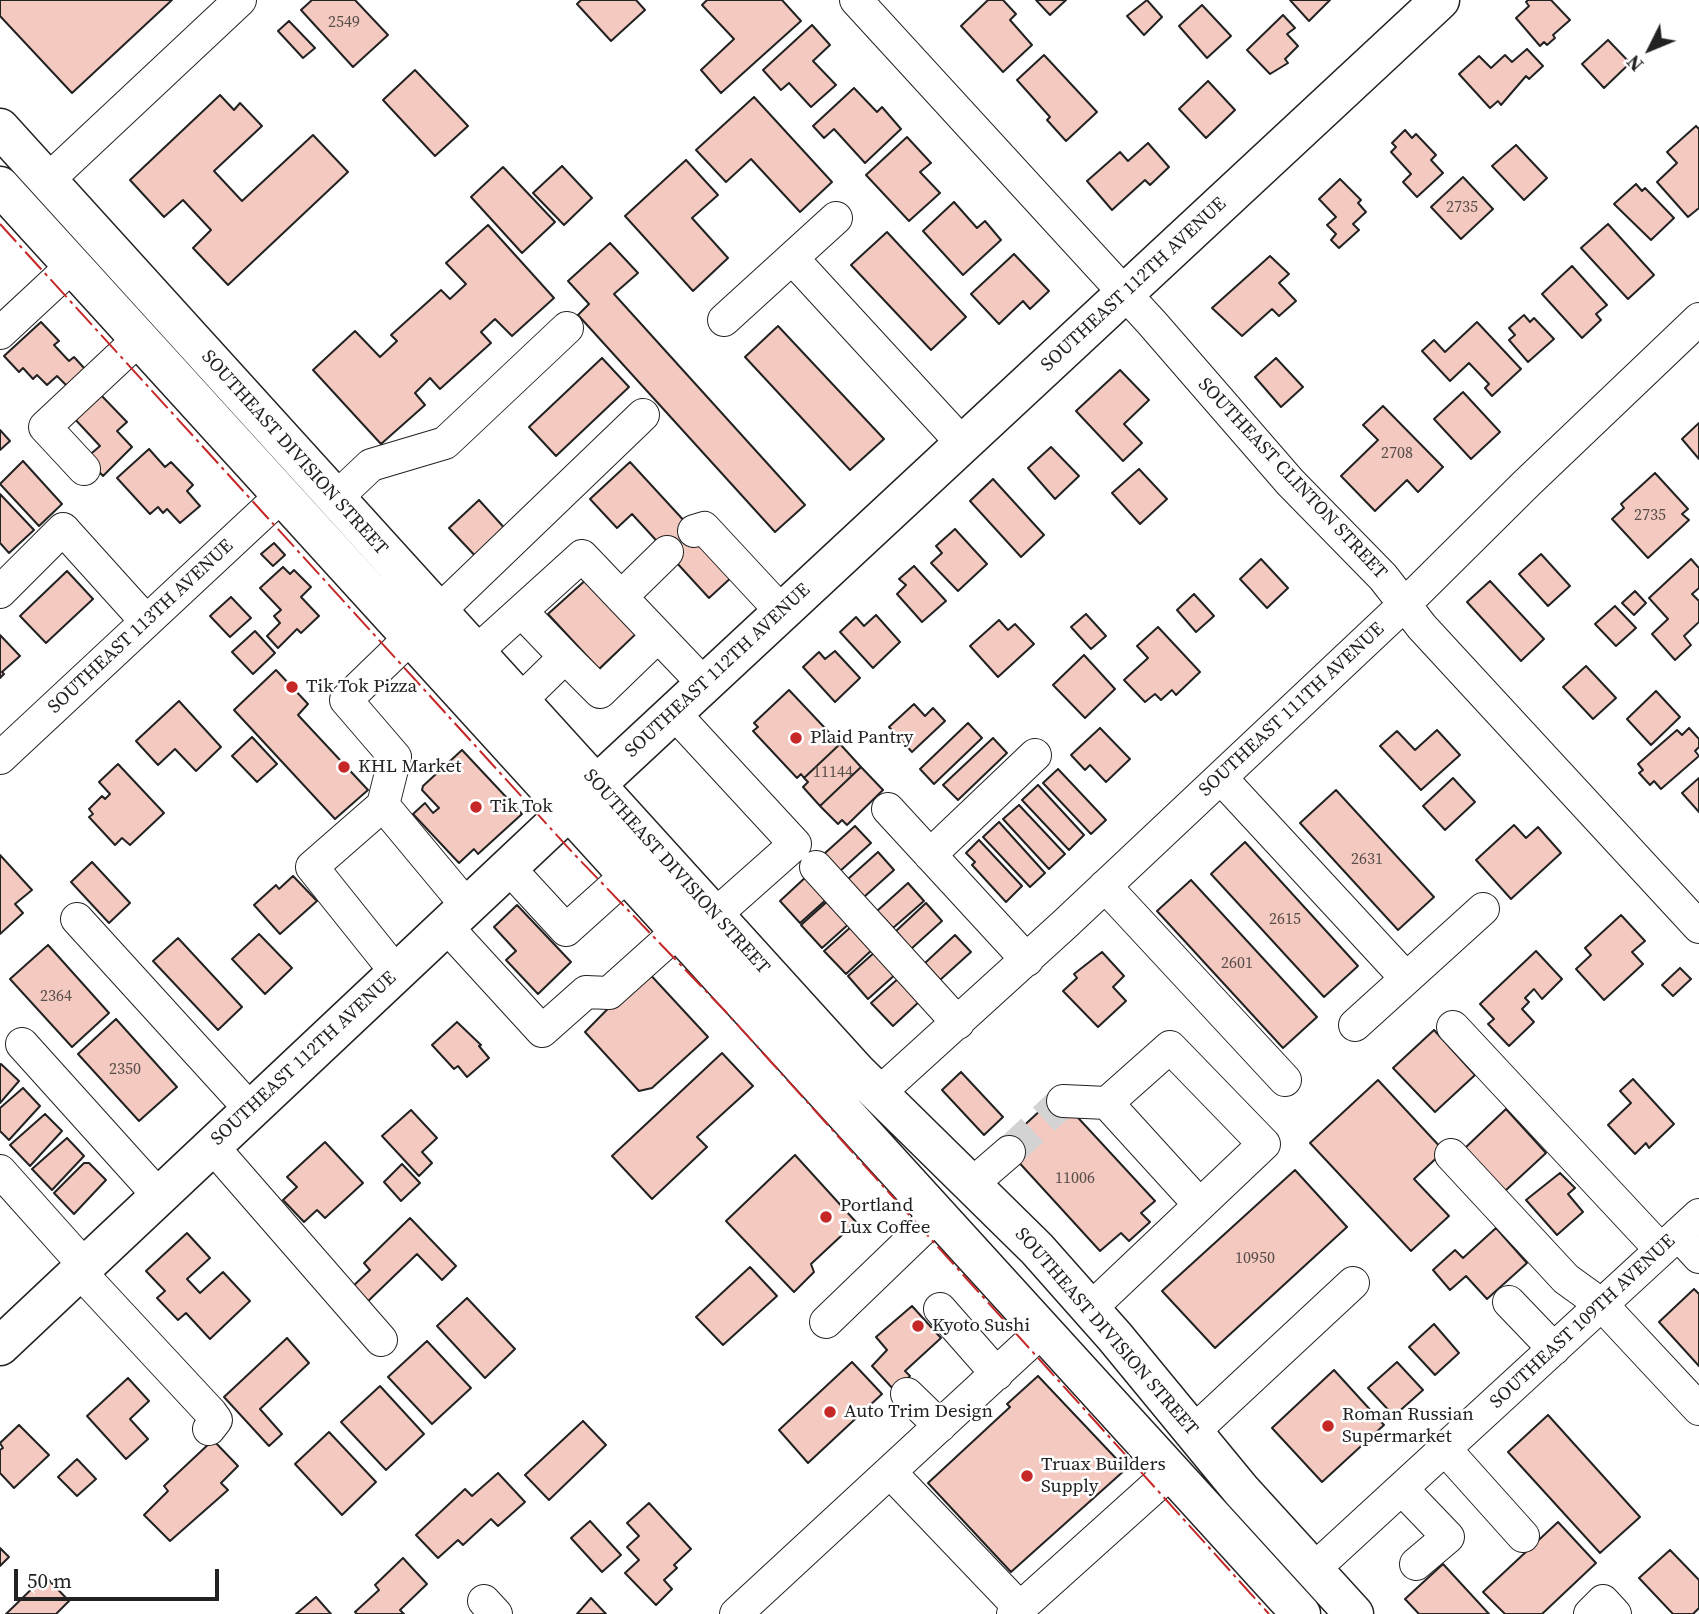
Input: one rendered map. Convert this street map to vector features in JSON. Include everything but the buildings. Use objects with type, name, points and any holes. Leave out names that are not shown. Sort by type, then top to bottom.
[{"type":"main road","name":"SOUTHEAST 112TH AVENUE","points":[[0,1346],[674,712],[1440,0]]},
{"type":"main road","name":"SOUTHEAST DIVISION STREET","points":[[0,128],[878,1094],[972,1184],[1090,1309],[1193,1432],[1354,1614]]},
{"type":"main road","name":"SOUTHEAST DIVISION STREET","points":[[0,186],[568,813],[1301,1614]]},
{"type":"main road","points":[[1041,1332],[1069,1326],[1168,1426],[1193,1432]]},
{"type":"main road","points":[[1252,1561],[1313,1570]]},
{"type":"street","points":[[48,180],[240,0]]},
{"type":"street","name":"SOUTHEAST CLINTON STREET","points":[[856,0],[1125,293],[1273,464],[1329,518],[1422,627],[1699,927]]},
{"type":"street","points":[[724,320],[836,218]]},
{"type":"street","points":[[792,258],[963,444]]},
{"type":"street","points":[[0,332],[72,265]]},
{"type":"street","name":"SOUTHEAST 111TH AVENUE","points":[[878,1094],[1027,960],[1221,778],[1699,319]]},
{"type":"street","points":[[335,499],[371,465],[444,443],[567,328]]},
{"type":"street","points":[[84,469],[45,427],[139,339]]},
{"type":"street","points":[[439,611],[643,415]]},
{"type":"street","name":"SOUTHEAST 113TH AVENUE","points":[[1,757],[281,496]]},
{"type":"street","points":[[694,531],[704,528],[782,612]]},
{"type":"street","points":[[0,592],[63,529],[146,621]]},
{"type":"street","points":[[621,597],[667,552]]},
{"type":"street","points":[[476,652],[582,556],[704,684]]},
{"type":"street","points":[[522,612],[600,692],[658,636]]},
{"type":"street","points":[[396,972],[312,867],[383,805],[395,757],[346,700],[410,638]]},
{"type":"street","points":[[520,701],[565,657]]},
{"type":"street","points":[[674,712],[795,844],[715,915]]},
{"type":"street","points":[[930,855],[1035,755]]},
{"type":"street","points":[[1221,778],[1406,978]]},
{"type":"street","points":[[383,805],[457,916],[542,1031],[586,992],[609,993],[677,932]]},
{"type":"street","points":[[888,809],[1027,960]]},
{"type":"street","points":[[816,867],[958,1023]]},
{"type":"street","points":[[509,868],[566,930],[626,876]]},
{"type":"street","points":[[1105,886],[1285,1080]]},
{"type":"street","points":[[1355,1025],[1483,909]]},
{"type":"street","points":[[77,919],[251,1110]]},
{"type":"street","points":[[1452,1027],[1684,1239]]},
{"type":"street","points":[[22,1044],[159,1196]]},
{"type":"street","points":[[1063,1101],[1107,1103],[1170,1046],[1264,1144],[1090,1309]]},
{"type":"street","points":[[1107,1103],[1199,1204]]},
{"type":"street","points":[[212,1146],[381,1340]]},
{"type":"street","points":[[972,1184],[1009,1152]]},
{"type":"street","points":[[1451,1155],[1566,1279],[1602,1305],[1699,1409]]},
{"type":"street","points":[[0,1171],[82,1269],[211,1413],[216,1420],[209,1430]]},
{"type":"street","points":[[826,1322],[936,1216]]},
{"type":"street","name":"SOUTHEAST 109TH AVENUE","points":[[1313,1570],[1602,1305],[1684,1239]]},
{"type":"street","points":[[1193,1432],[1353,1283]]},
{"type":"street","points":[[1509,1302],[1553,1349]]},
{"type":"street","points":[[940,1309],[997,1374]]},
{"type":"street","points":[[736,1614],[1041,1332]]},
{"type":"street","points":[[907,1394],[940,1426]]},
{"type":"street","points":[[1445,1449],[1523,1536]]},
{"type":"street","points":[[891,1472],[1016,1611],[1170,1473]]},
{"type":"street","points":[[1402,1489],[1448,1536],[1416,1564]]},
{"type":"street","points":[[1590,1614],[1603,1601],[1615,1614]]},
{"type":"tunnel","points":[[1009,1152],[1063,1101]]},
{"type":"power","points":[[0,224],[573,853],[726,1012],[1269,1614]]},
{"type":"place","name":"Tik Tok Pizza","points":[[292,687]]},
{"type":"place","name":"Plaid Pantry","points":[[796,738]]},
{"type":"place","name":"KHL Market","points":[[344,767]]},
{"type":"place","name":"Tik Tok","points":[[476,807]]},
{"type":"place","name":"Portland Lux Coffee","points":[[826,1217]]},
{"type":"place","name":"Kyoto Sushi","points":[[918,1326]]},
{"type":"place","name":"Auto Trim Design","points":[[830,1412]]},
{"type":"place","name":"Roman Russian Supermarket","points":[[1328,1426]]},
{"type":"place","name":"Truax Builders Supply","points":[[1027,1476]]}]
